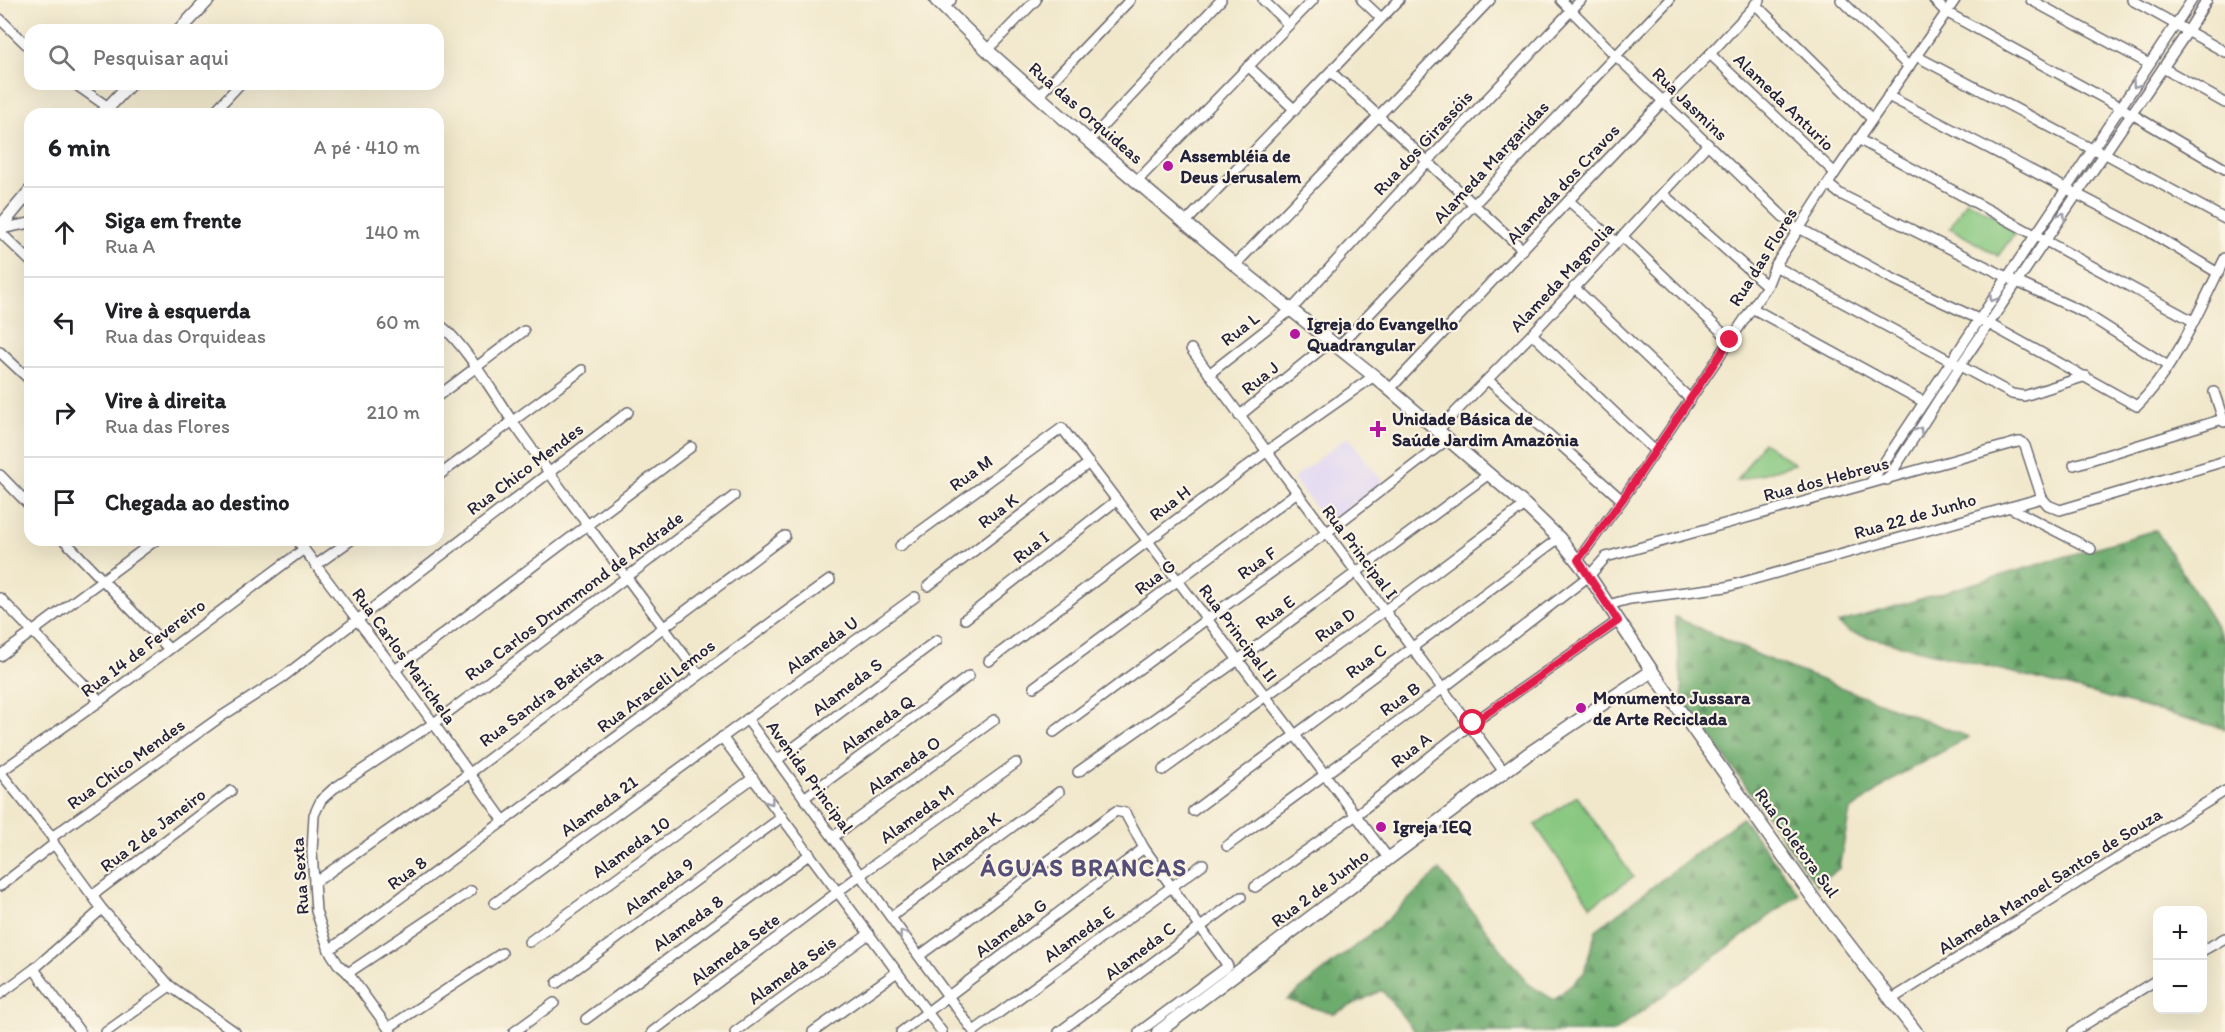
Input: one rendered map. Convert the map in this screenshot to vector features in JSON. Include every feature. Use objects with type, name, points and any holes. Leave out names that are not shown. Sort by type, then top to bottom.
[{"type":"street","points":[[186,24],[208,0]]},
{"type":"street","points":[[987,50],[1036,0]]},
{"type":"street","points":[[1039,95],[1130,0]]},
{"type":"street","points":[[1089,141],[1221,0]]},
{"type":"street","points":[[1263,0],[1288,24]]},
{"type":"street","points":[[1137,182],[1313,0]]},
{"type":"street","points":[[1362,0],[1381,18]]},
{"type":"street","points":[[1186,222],[1399,0]]},
{"type":"street","points":[[1235,265],[1490,0]]},
{"type":"street","name":"Rua Jasmins","points":[[1561,0],[1615,55],[1799,230],[1889,277],[1989,324],[2137,406],[2153,390],[2168,366]]},
{"type":"street","name":"Rua dos Girassóis","points":[[1291,310],[1581,0]]},
{"type":"street","name":"Alameda Margaridas","points":[[1334,345],[1474,205],[1669,0]]},
{"type":"street","points":[[1841,0],[1909,67]]},
{"type":"street","points":[[1934,0],[1947,12],[2131,113],[2225,169]]},
{"type":"street","name":"Rua das Flores","points":[[1578,560],[1622,500],[1767,286],[1775,266],[1835,173],[1955,0]]},
{"type":"street","points":[[2031,0],[2149,64]]},
{"type":"street","points":[[2132,0],[2225,52]]},
{"type":"street","points":[[1871,482],[2192,0]]},
{"type":"street","points":[[1887,480],[1960,366],[2207,0]]},
{"type":"street","points":[[1758,2],[1872,118]]},
{"type":"street","name":"Alameda dos Cravos","points":[[1389,390],[1758,2]]},
{"type":"street","name":"Rua das Orquideas","points":[[944,3],[987,50],[1089,141],[1235,265],[1374,376],[1525,505],[1578,560],[1652,671]]},
{"type":"street","points":[[0,19],[24,42]]},
{"type":"street","name":"Alameda Anturio","points":[[1710,54],[1835,173]]},
{"type":"street","points":[[1916,56],[2092,149],[2104,153],[2225,219]]},
{"type":"street","points":[[1248,66],[1295,110]]},
{"type":"street","points":[[2163,68],[2225,103]]},
{"type":"street","points":[[1331,72],[1523,250]]},
{"type":"street","points":[[82,90],[102,108]]},
{"type":"street","points":[[108,108],[124,90]]},
{"type":"street","points":[[218,108],[234,90]]},
{"type":"street","points":[[1888,96],[2148,231],[2218,273]]},
{"type":"street","points":[[1858,139],[2193,321]]},
{"type":"street","name":"Alameda Magnolia","points":[[1438,430],[1532,334],[1708,144]]},
{"type":"street","points":[[1829,185],[1839,194],[2083,312],[2168,366],[2225,258]]},
{"type":"street","points":[[1663,194],[1767,286]]},
{"type":"street","points":[[0,229],[24,199]]},
{"type":"street","points":[[1569,201],[1619,239],[1730,340]]},
{"type":"street","points":[[0,229],[24,224]]},
{"type":"street","points":[[0,229],[24,255]]},
{"type":"street","points":[[1775,266],[2012,394],[2024,396],[2086,376]]},
{"type":"street","points":[[1574,288],[1690,399]]},
{"type":"street","points":[[1752,308],[1924,402]]},
{"type":"street","name":"Rua L","points":[[1209,374],[1291,310]]},
{"type":"street","points":[[444,328],[476,367],[548,472],[698,674]]},
{"type":"street","points":[[444,391],[524,331]]},
{"type":"street","points":[[1532,334],[1655,451]]},
{"type":"street","name":"Rua J","points":[[1239,416],[1334,345]]},
{"type":"street","name":"Rua Principal I","points":[[1191,349],[1505,773]]},
{"type":"street","points":[[0,352],[24,374]]},
{"type":"street","points":[[444,472],[582,370]]},
{"type":"street","name":"Rua H","points":[[989,661],[1266,452],[1374,376]]},
{"type":"street","points":[[1488,380],[1622,500]]},
{"type":"street","points":[[2074,465],[2224,422],[2214,392]]},
{"type":"street","name":"Rua Chico Mendes","points":[[0,886],[53,840],[219,718],[283,677],[628,412]]},
{"type":"street","name":"Rua Principal II","points":[[1062,428],[1389,859]]},
{"type":"street","name":"Rua M","points":[[900,546],[1062,428]]},
{"type":"street","name":"Rua F","points":[[1054,732],[1326,533],[1448,439]]},
{"type":"street","name":"Rua dos Hebreus","points":[[1589,576],[1606,556],[2018,442],[2022,442],[2025,446],[2042,498]]},
{"type":"street","points":[[395,669],[691,447]]},
{"type":"street","points":[[2042,498],[2048,505],[2060,510],[2225,461]]},
{"type":"street","name":"Rua K","points":[[928,586],[1089,463]]},
{"type":"street","name":"Rua E","points":[[1078,772],[1238,660],[1489,474]]},
{"type":"street","points":[[0,475],[24,500]]},
{"type":"street","name":"Rua G","points":[[1034,687],[1296,492]]},
{"type":"street","name":"Rua Carlos Drummond de Andrade","points":[[434,723],[734,496]]},
{"type":"street","name":"Rua 22 de Junho","points":[[1608,605],[1630,599],[1726,587],[2042,498]]},
{"type":"street","name":"Rua I","points":[[965,619],[1117,500]]},
{"type":"street","name":"Rua D","points":[[1163,770],[1525,505]]},
{"type":"street","points":[[2009,507],[2091,549]]},
{"type":"street","name":"Rua Sandra Batista","points":[[314,884],[470,773],[785,536]]},
{"type":"street","name":"Rua C","points":[[1193,811],[1559,538]]},
{"type":"street","points":[[70,546],[169,649]]},
{"type":"street","points":[[0,656],[148,546]]},
{"type":"street","name":"Rua Carlos Marichela","points":[[302,546],[395,669],[504,821]]},
{"type":"street","points":[[316,565],[343,546]]},
{"type":"street","name":"Rua 14 de Fevereiro","points":[[0,772],[100,701],[304,549]]},
{"type":"street","name":"Rua B","points":[[1227,846],[1442,689],[1589,576]]},
{"type":"street","name":"Rua Araceli Lemos","points":[[504,821],[698,674],[830,580]]},
{"type":"street","name":"Alameda U","points":[[747,719],[915,597]]},
{"type":"street","points":[[0,598],[100,701]]},
{"type":"street","name":"Rua A","points":[[1255,886],[1356,815],[1470,726],[1618,621]]},
{"type":"street","name":"Alameda S","points":[[777,760],[937,640]]},
{"type":"street","name":"Rua 2 de Junho","points":[[1158,1032],[1528,754],[1652,671]]},
{"type":"street","name":"Rua Coletora Sul","points":[[1652,671],[1816,902],[1916,1032]]},
{"type":"street","name":"Alameda Q","points":[[804,798],[969,676]]},
{"type":"street","name":"Avenida Principal","points":[[722,737],[747,719],[974,1032]]},
{"type":"street","name":"Alameda O","points":[[833,837],[994,720]]},
{"type":"street","name":"Rua Sexta","points":[[390,1030],[329,950],[316,911],[312,852],[314,815],[321,800],[333,789],[434,723]]},
{"type":"street","points":[[722,737],[942,1032]]},
{"type":"street","name":"Alameda 21","points":[[495,903],[722,737]]},
{"type":"street","name":"Alameda M","points":[[837,892],[1016,763]]},
{"type":"street","name":"Rua 2 de Janeiro","points":[[0,772],[53,840],[102,909],[170,987],[235,1032]]},
{"type":"street","name":"Alameda 10","points":[[529,942],[753,778]]},
{"type":"street","name":"Rua 2 de Janeiro","points":[[93,895],[231,791]]},
{"type":"street","name":"Alameda Manoel Santos de Souza","points":[[1892,999],[2225,791]]},
{"type":"street","name":"Alameda K","points":[[891,917],[1059,792]]},
{"type":"street","points":[[919,956],[1116,811],[1125,813],[1144,848],[1228,966],[1139,1032]]},
{"type":"street","name":"Alameda 9","points":[[557,983],[782,817]]},
{"type":"street","name":"Rua 8","points":[[329,950],[504,821]]},
{"type":"street","name":"Alameda G","points":[[901,1032],[1144,848]]},
{"type":"street","name":"Alameda 8","points":[[586,1019],[810,854]]},
{"type":"street","name":"Alameda E","points":[[974,1032],[1203,864]]},
{"type":"street","points":[[348,973],[471,891]]},
{"type":"street","name":"Alameda Sete","points":[[652,1032],[837,892]]},
{"type":"street","name":"Alameda C","points":[[1059,1032],[1241,897]]},
{"type":"street","points":[[0,994],[34,969],[102,909]]},
{"type":"street","name":"Alameda Seis","points":[[735,1032],[869,934]]},
{"type":"street","points":[[2207,948],[2225,938]]},
{"type":"street","points":[[390,1030],[502,953]]},
{"type":"street","points":[[34,969],[80,1032]]},
{"type":"street","points":[[813,1032],[897,972]]},
{"type":"street","points":[[2073,1032],[2153,982]]},
{"type":"street","points":[[106,1032],[170,987]]},
{"type":"street","points":[[514,1032],[554,1004]]},
{"type":"shaded area","points":[[1348,436],[1383,482],[1327,523],[1293,479]]},
{"type":"green space","points":[[1966,200],[2018,229],[1998,256],[1950,228]]},
{"type":"green space","points":[[1763,442],[1795,464],[1737,481]]},
{"type":"green space","points":[[2156,530],[2225,641],[2225,729],[2062,685],[1848,632],[1838,623]]},
{"type":"green space","points":[[1675,617],[1765,658],[1969,737],[1899,775],[1850,811],[1839,868],[1817,885],[1683,699]]},
{"type":"green space","points":[[1577,796],[1633,877],[1591,906],[1535,825]]},
{"type":"green space","points":[[1742,818],[1799,894],[1614,1032],[1415,1032],[1382,990],[1334,1014],[1287,1000],[1380,926],[1440,870],[1528,984],[1554,1000],[1584,973],[1596,930]]},
{"type":"place","name":"Assembléia de Deus Jerusalem","points":[[1168,166]]},
{"type":"place","name":"Igreja do Evangelho Quadrangular","points":[[1295,334]]},
{"type":"place","name":"Unidade Básica de Saúde Jardim Amazônia","points":[[1378,429]]},
{"type":"place","name":"Monumento Jussara de Arte Reciclada","points":[[1581,708]]},
{"type":"place","name":"Igreja IEQ","points":[[1381,827]]},
{"type":"district","name":"ÁGUAS BRANCAS","points":[[1084,867]]},
{"type":"route","points":[[1473,723],[1618,621],[1578,560],[1622,500],[1730,340]]}]
